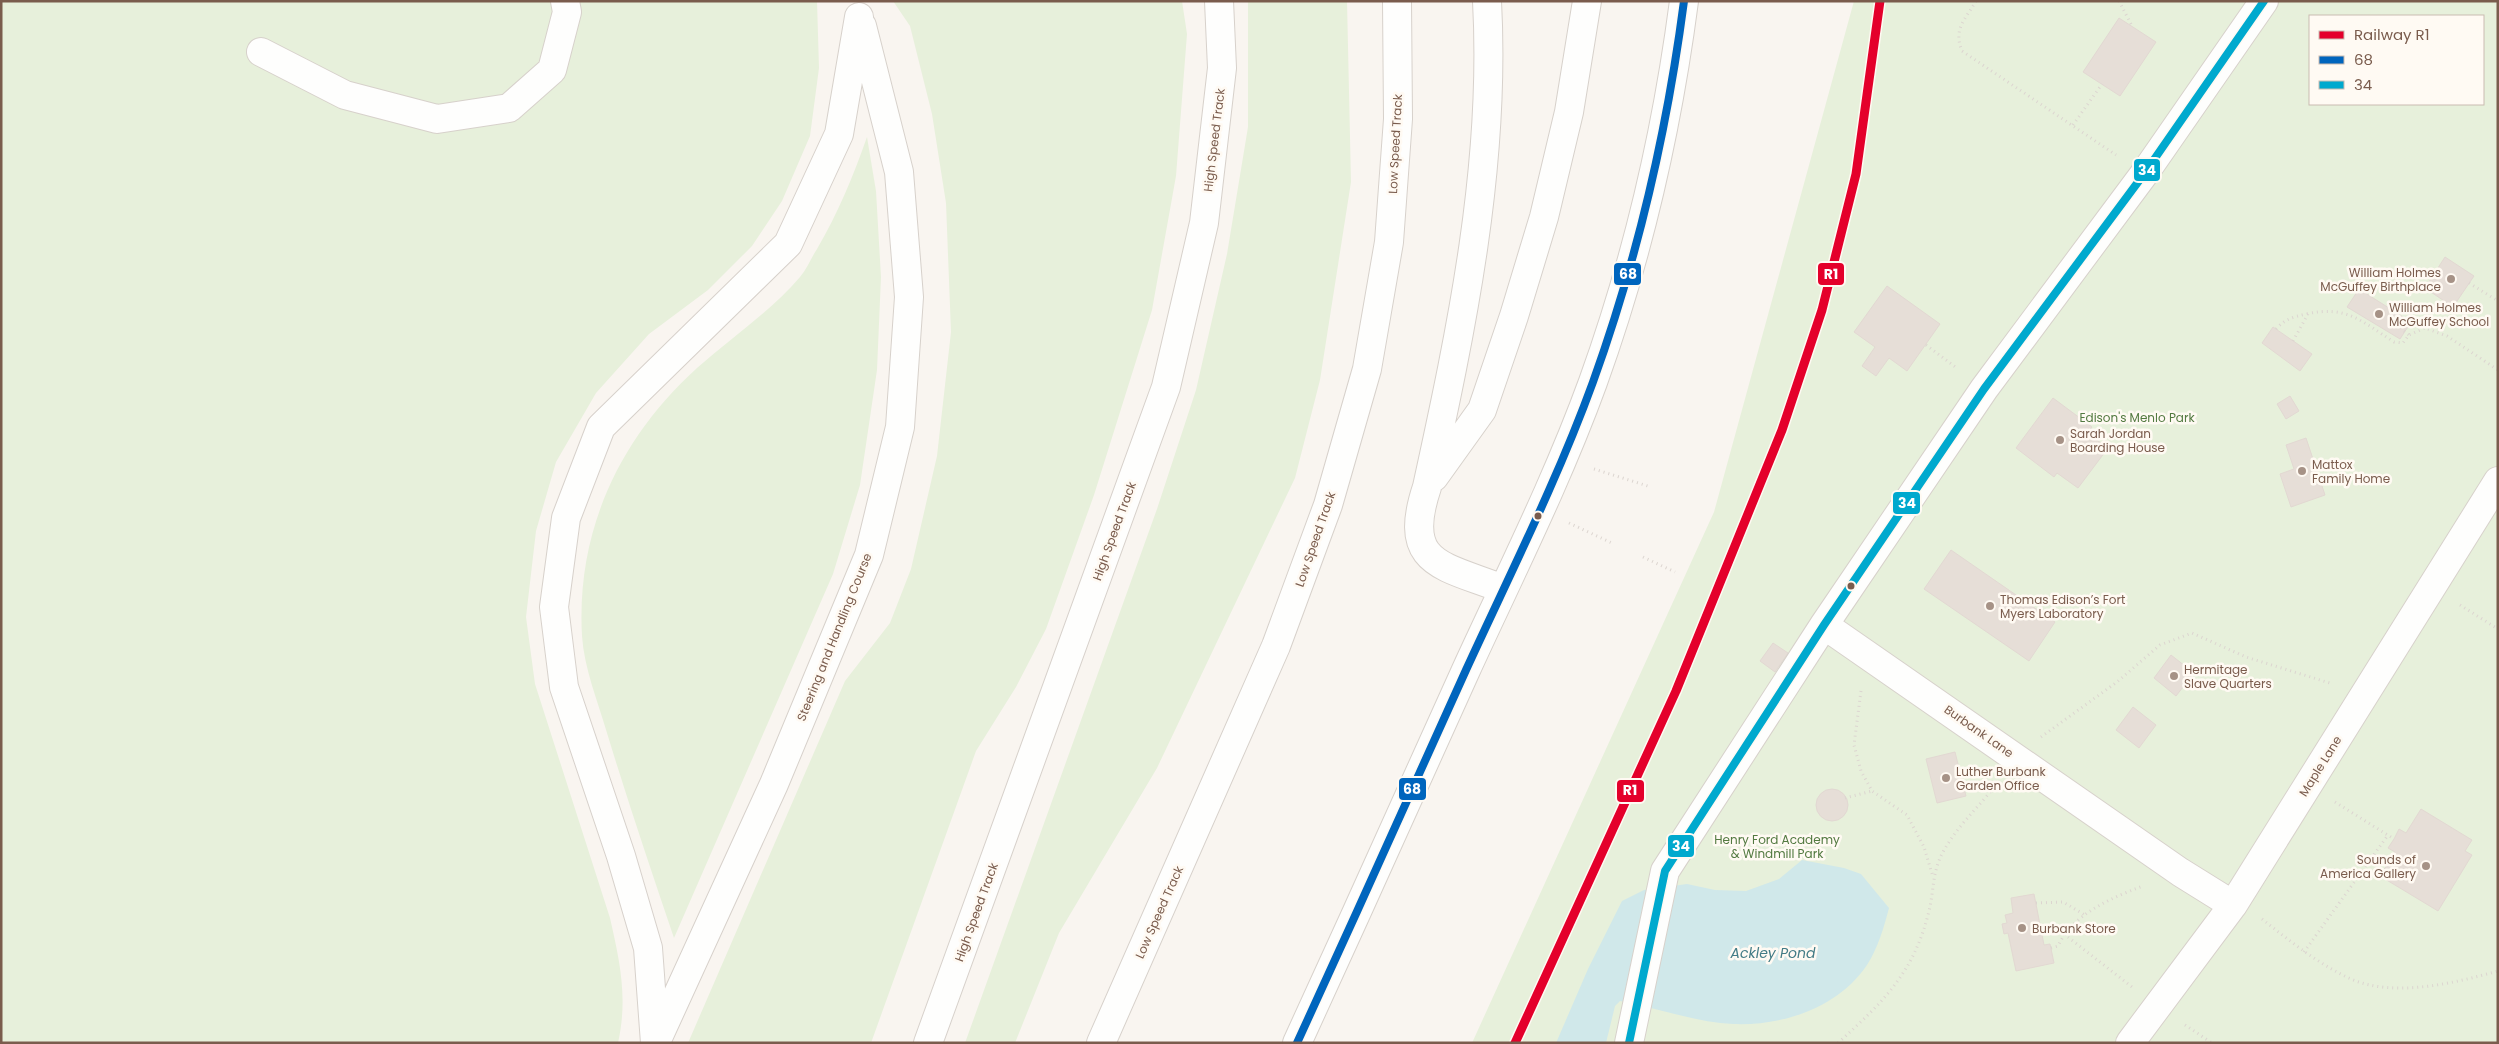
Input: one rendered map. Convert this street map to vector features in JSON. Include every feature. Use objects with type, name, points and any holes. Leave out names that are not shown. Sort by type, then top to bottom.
[{"type":"street","points":[[260,52],[345,95],[437,119],[510,108],[552,70],[566,12],[565,1]]},
{"type":"street","name":"High Speed Track","points":[[928,1043],[1166,387],[1204,223],[1222,68],[1219,1]]},
{"type":"street","name":"Low Speed Track","points":[[1102,1043],[1276,646],[1328,505],[1364,378],[1389,242],[1398,120],[1396,1]]},
{"type":"street","points":[[1487,1],[1486,108],[1479,209],[1464,307],[1427,486],[1420,507],[1418,529],[1422,549],[1435,562],[1503,589]]},
{"type":"street","points":[[1427,486],[1482,410],[1514,316],[1544,217],[1569,112],[1587,1]]},
{"type":"street","points":[[1297,1043],[1563,459],[1593,381],[1644,213],[1665,117],[1684,1]]},
{"type":"street","points":[[1629,1043],[1665,871],[1824,625],[1984,389],[2144,174],[2264,1]]},
{"type":"street","points":[[656,1043],[648,948],[621,856],[564,687],[554,607],[566,518],[601,427],[788,244],[839,134],[856,9]]},
{"type":"street","name":"Steering and Handling Course","points":[[656,1043],[774,784],[869,555],[900,427],[909,297],[899,172],[856,9]]},
{"type":"street","name":"Maple Lane","points":[[2130,1043],[2233,905],[2498,481]]},
{"type":"street","name":"Burbank Lane","points":[[1824,625],[2180,872],[2233,905]]},
{"type":"path","points":[[1976,1],[1959,28],[1958,39],[1962,51],[2144,174]]},
{"type":"path","points":[[2119,1],[2132,26]]},
{"type":"path","points":[[2073,125],[2102,84]]},
{"type":"path","points":[[2469,283],[2498,301]]},
{"type":"path","points":[[2276,329],[2284,320],[2327,310],[2349,315],[2394,342],[2403,343],[2409,335],[2425,328],[2447,336],[2498,370]]},
{"type":"path","points":[[2293,341],[2308,314]]},
{"type":"path","points":[[2404,331],[2409,335]]},
{"type":"path","points":[[1926,345],[1984,389]]},
{"type":"path","points":[[1563,459],[1651,487]]},
{"type":"path","points":[[1564,521],[1614,544]]},
{"type":"path","points":[[1644,557],[1675,572]]},
{"type":"path","points":[[2459,604],[2498,629]]},
{"type":"path","points":[[2040,739],[2117,682],[2160,645],[2192,633],[2246,657],[2339,686]]},
{"type":"path","points":[[1862,686],[1854,745],[1861,771],[1872,791],[1907,815],[1924,847],[1933,877]]},
{"type":"path","points":[[1838,1043],[1871,1013],[1898,983],[1917,947],[1929,910],[1933,877],[1943,852],[2000,780]]},
{"type":"path","points":[[1846,798],[1872,791]]},
{"type":"path","points":[[2328,797],[2394,839]]},
{"type":"path","points":[[2304,952],[2388,835]]},
{"type":"path","points":[[2051,948],[2058,946],[2064,934],[2085,915],[2116,896],[2149,884]]},
{"type":"path","points":[[2036,903],[2063,902],[2085,915]]},
{"type":"path","points":[[2233,905],[2255,914],[2304,952],[2352,979],[2380,986],[2417,987],[2451,984],[2498,971]]},
{"type":"path","points":[[2064,934],[2139,992]]},
{"type":"path","points":[[2183,1024],[2212,1043]]},
{"type":"green space","points":[[1,1],[817,1],[819,68],[810,136],[782,201],[752,246],[708,290],[649,334],[596,393],[556,462],[536,531],[526,617],[535,684],[610,918],[622,980],[621,1027],[618,1043],[1,1043]]},
{"type":"green space","points":[[893,1],[1182,1],[1187,34],[1176,176],[1152,310],[1094,495],[1046,629],[1016,687],[976,751],[871,1043],[688,1043],[845,681],[890,623],[911,569],[937,456],[951,332],[946,203],[932,114],[910,26]]},
{"type":"green space","points":[[1248,1],[1347,1],[1351,182],[1320,380],[1295,478],[1157,768],[1059,933],[1015,1043],[965,1043],[1157,509],[1196,390],[1227,254],[1248,127]]},
{"type":"green space","name":"Edison's Menlo Park","points":[[1854,1],[2498,1],[2498,1043],[1472,1043],[1714,512]]},
{"type":"green space","points":[[867,137],[876,191],[881,277],[877,370],[860,485],[833,574],[674,938],[623,785],[585,660],[582,636],[582,597],[587,559],[595,523],[608,488],[625,456],[646,424],[670,395],[697,368],[763,313],[802,274],[825,235],[851,181]]},
{"type":"water","name":"Ackley Pond","points":[[1802,860],[1844,868],[1861,874],[1889,908],[1871,958],[1855,980],[1841,993],[1825,1003],[1790,1018],[1752,1024],[1704,1021],[1620,1001],[1615,1006],[1606,1043],[1556,1043],[1588,969],[1622,901],[1644,890],[1687,884],[1715,890],[1746,891],[1779,879]]},
{"type":"building","points":[[2119,18],[2156,42],[2120,96],[2083,72]]},
{"type":"building","name":"William Holmes McGuffey Birthplace","points":[[2445,257],[2474,276],[2453,307],[2425,288]]},
{"type":"building","points":[[1887,286],[1940,324],[1907,371],[1889,358],[1876,376],[1862,366],[1875,347],[1854,332]]},
{"type":"building","name":"William Holmes McGuffey School","points":[[2359,289],[2411,322],[2400,339],[2347,307]]},
{"type":"building","points":[[2273,327],[2312,354],[2300,371],[2262,343]]},
{"type":"building","points":[[2290,396],[2299,411],[2286,419],[2277,404]]},
{"type":"building","name":"Sarah Jordan Boarding House","points":[[2053,398],[2092,427],[2087,433],[2108,448],[2078,488],[2057,473],[2054,477],[2016,448]]},
{"type":"building","name":"Mattox Family Home","points":[[2306,438],[2325,495],[2291,507],[2280,474],[2294,469],[2286,445]]},
{"type":"building","name":"Thomas Edison’s Fort Myers Laboratory","points":[[1951,550],[2055,622],[2029,661],[1924,589]]},
{"type":"building","points":[[1773,643],[1788,653],[1775,672],[1760,661]]},
{"type":"building","name":"Hermitage Slave Quarters","points":[[2171,655],[2194,673],[2176,696],[2154,678]]},
{"type":"building","points":[[2133,707],[2156,725],[2139,748],[2116,730]]},
{"type":"building","name":"Luther Burbank Garden Office","points":[[1955,752],[1966,796],[1937,803],[1926,759]]},
{"type":"building","points":[[1832,789],[1843,794],[1848,805],[1843,816],[1832,821],[1821,816],[1816,805],[1821,794]]},
{"type":"building","name":"Sounds of America Gallery","points":[[2421,809],[2472,840],[2465,851],[2472,855],[2438,911],[2380,876],[2395,852],[2388,848],[2399,829],[2406,833]]},
{"type":"building","name":"Burbank Store","points":[[2034,894],[2044,945],[2050,944],[2054,963],[2016,971],[2008,933],[2004,934],[2002,924],[2007,923],[2005,915],[2013,913],[2011,898]]},
{"type":"rail line","name":"R1","points":[[1515,1043],[1676,691],[1782,430],[1822,310],[1856,174],[1880,1]]},
{"type":"transit line","name":"68","points":[[1297,1043],[1549,491],[1593,382],[1609,336],[1649,194],[1669,98],[1684,1]]},
{"type":"transit line","name":"34","points":[[1629,1043],[1665,871],[1824,625],[1984,389],[2144,174],[2264,1]]},
{"type":"place","name":"William Holmes McGuffey Birthplace","points":[[2451,279]]},
{"type":"place","name":"William Holmes McGuffey School","points":[[2379,314]]},
{"type":"place","name":"Sarah Jordan Boarding House","points":[[2060,440]]},
{"type":"place","name":"Mattox Family Home","points":[[2302,471]]},
{"type":"place","name":"Thomas Edison’s Fort Myers Laboratory","points":[[1990,606]]},
{"type":"place","name":"Hermitage Slave Quarters","points":[[2174,676]]},
{"type":"place","name":"Luther Burbank Garden Office","points":[[1946,778]]},
{"type":"place","name":"Sounds of America Gallery","points":[[2426,866]]},
{"type":"place","name":"Burbank Store","points":[[2022,928]]},
{"type":"park label","name":"Henry Ford Academy & Windmill Park","points":[[1777,846]]}]
